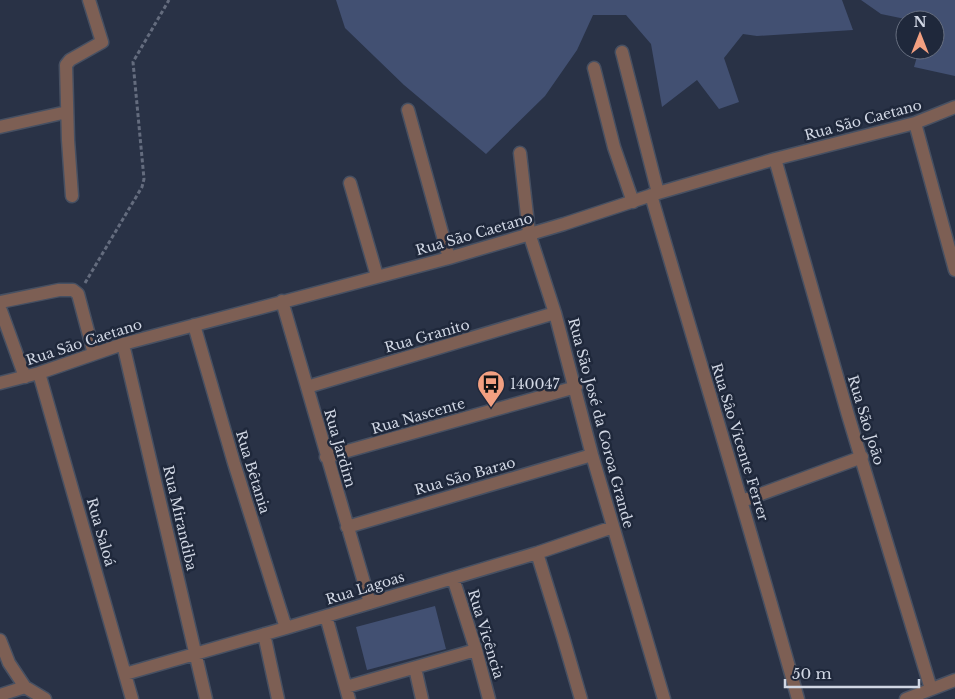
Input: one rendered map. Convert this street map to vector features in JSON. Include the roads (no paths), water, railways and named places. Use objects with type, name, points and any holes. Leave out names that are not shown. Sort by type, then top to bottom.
[{"type":"street","points":[[72,196],[67,112],[67,62],[101,44],[102,40],[89,0]]},
{"type":"street","name":"Rua Sâo Vicente Ferrer","points":[[622,52],[654,194],[712,404],[742,500],[798,699]]},
{"type":"street","points":[[594,68],[614,147],[633,202]]},
{"type":"street","name":"Rua São Caetano","points":[[0,383],[39,373],[123,344],[448,258],[564,224],[654,194],[775,159],[915,123],[955,107]]},
{"type":"street","points":[[408,110],[448,258]]},
{"type":"street","points":[[0,126],[67,112]]},
{"type":"street","points":[[915,123],[955,270]]},
{"type":"street","name":"Rua São José da Coroa Grande","points":[[520,153],[529,233],[556,313],[592,455],[664,699]]},
{"type":"street","name":"Rua São João","points":[[775,159],[848,415],[862,457],[925,693]]},
{"type":"street","points":[[350,183],[377,276]]},
{"type":"street","points":[[0,302],[59,290],[73,290],[78,294],[94,354]]},
{"type":"street","name":"Rua Jardim","points":[[282,301],[326,457],[370,602]]},
{"type":"street","points":[[0,308],[25,377]]},
{"type":"street","name":"Rua Granito","points":[[307,387],[556,313]]},
{"type":"street","name":"Rua Bêtania","points":[[194,325],[237,472],[286,628]]},
{"type":"street","name":"Rua Mirandiba","points":[[123,344],[206,699]]},
{"type":"street","name":"Rua Saloá","points":[[39,373],[132,699]]},
{"type":"street","name":"Rua Nascente","points":[[326,457],[576,387]]},
{"type":"street","name":"Rua São Barao","points":[[347,527],[592,455]]},
{"type":"street","points":[[742,500],[862,457]]},
{"type":"street","name":"Rua Lagoas","points":[[125,674],[537,553],[613,527]]},
{"type":"street","points":[[537,553],[564,637],[581,699]]},
{"type":"street","name":"Rua Vicência","points":[[453,578],[476,650],[489,699]]},
{"type":"street","points":[[326,616],[347,693],[415,668],[476,650]]},
{"type":"street","points":[[264,634],[278,699]]},
{"type":"street","points":[[0,640],[9,663],[25,687],[45,699]]},
{"type":"street","points":[[415,668],[422,699]]},
{"type":"street","points":[[906,699],[955,680]]},
{"type":"street","points":[[1,694],[25,687]]},
{"type":"place","name":"140047","points":[[491,408]]}]
